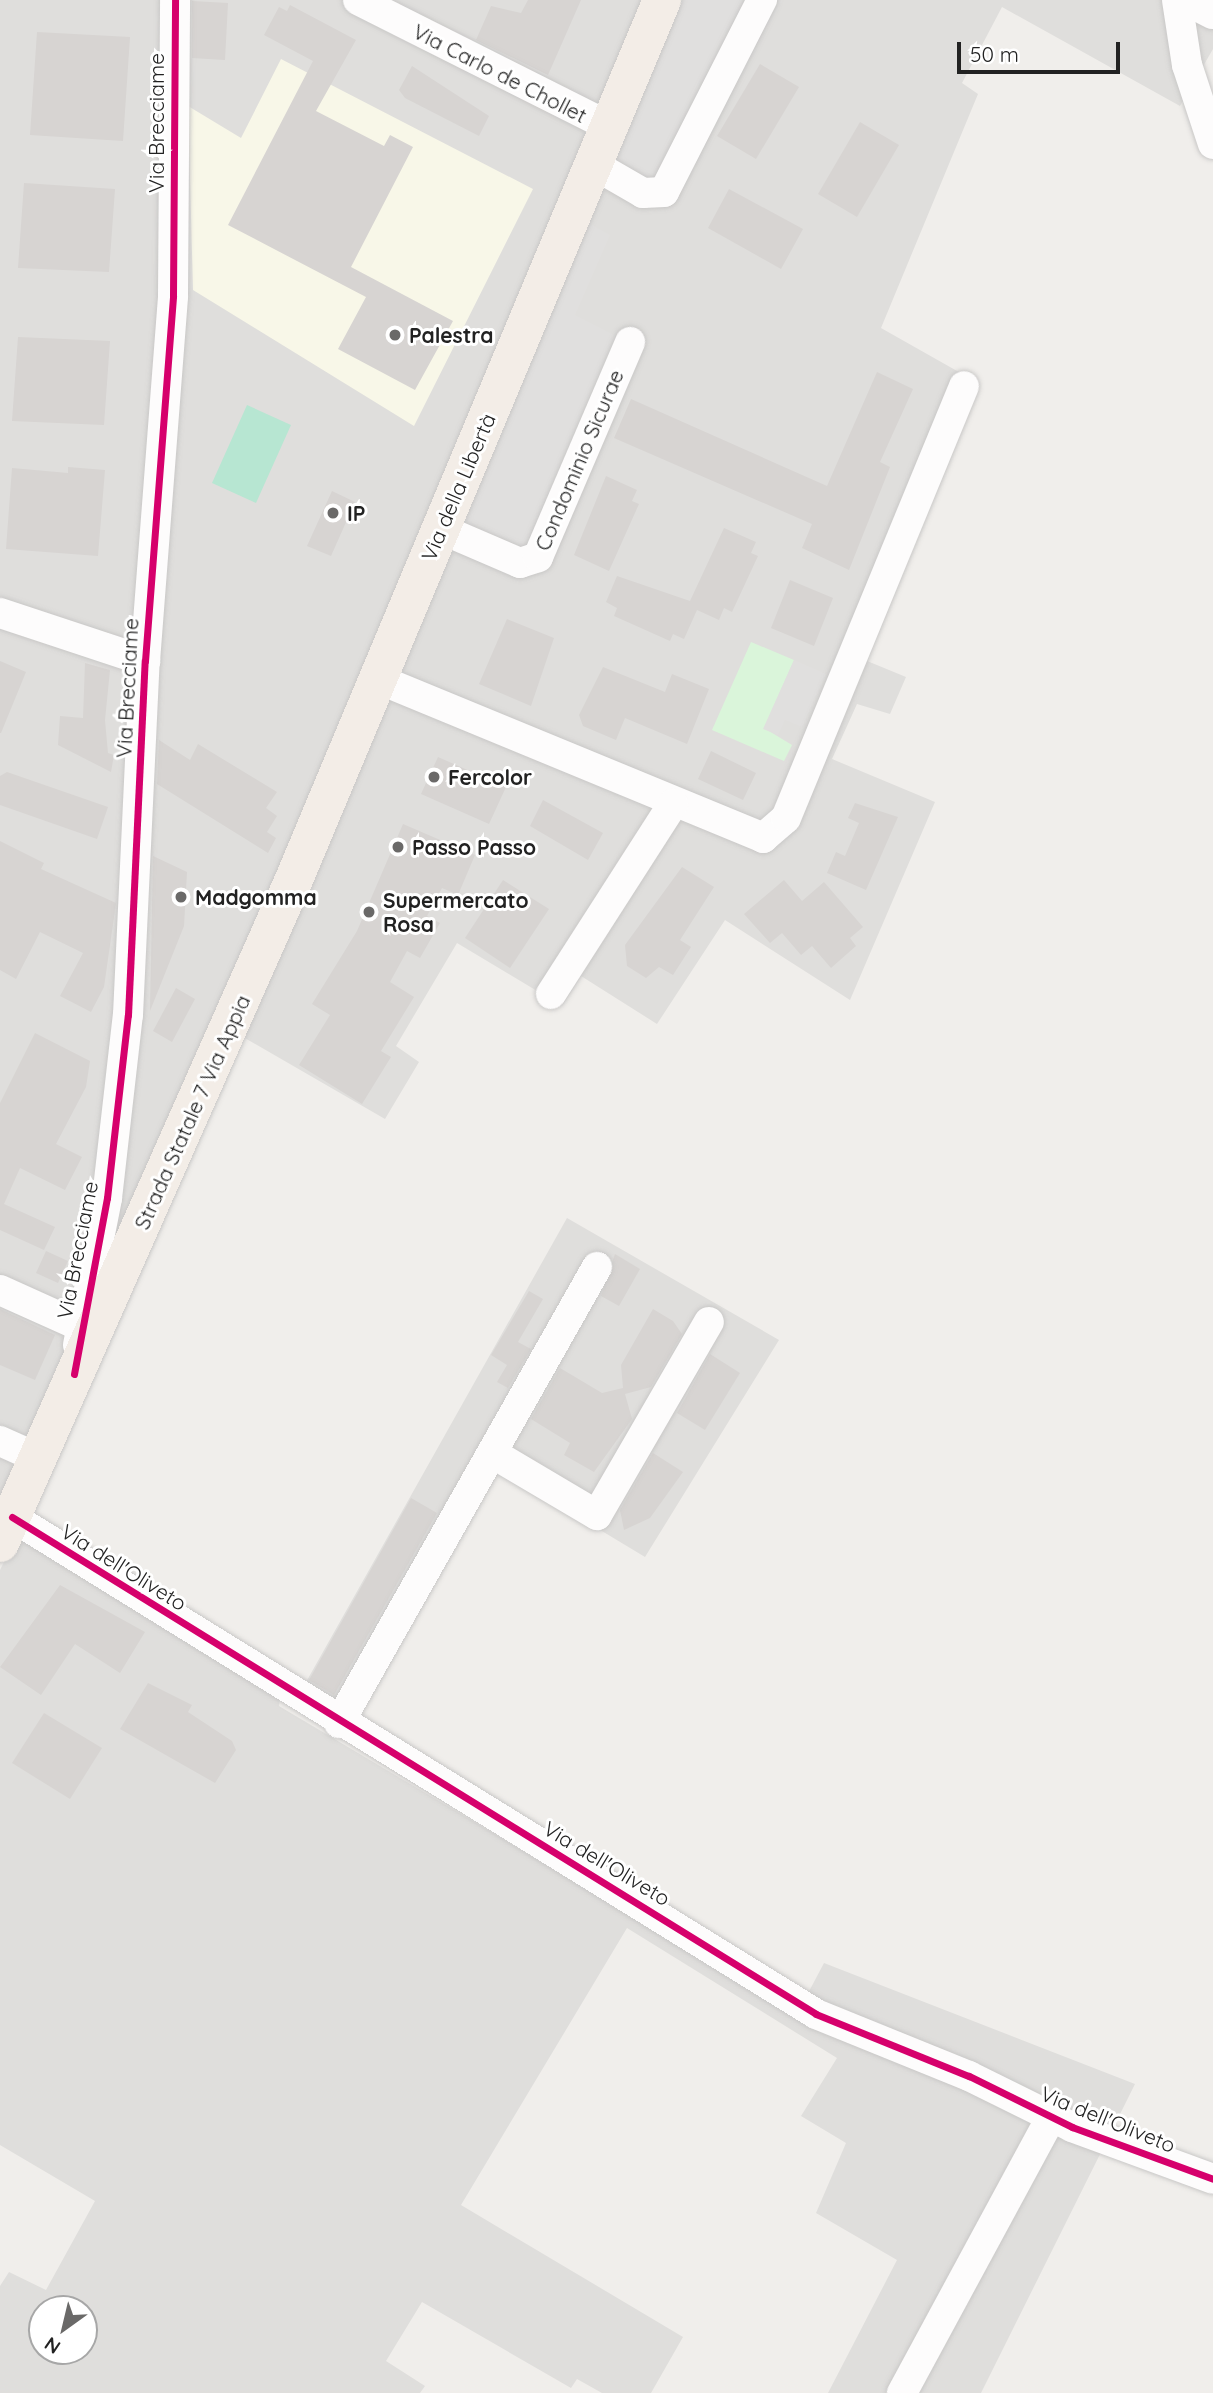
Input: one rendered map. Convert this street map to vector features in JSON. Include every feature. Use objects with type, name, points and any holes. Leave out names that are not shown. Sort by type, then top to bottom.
[{"type":"main road","name":"Via della Libertà","points":[[378,680],[606,125],[662,0]]},
{"type":"main road","name":"Strada Statale 7 Via Appia","points":[[6,1530],[148,1213],[378,680]]},
{"type":"street","name":"Via Brecciame","points":[[74,1374],[80,1326],[107,1198],[128,1015],[145,661],[173,296],[175,0]]},
{"type":"street","name":"Via Carlo de Chollet","points":[[358,0],[606,125]]},
{"type":"street","points":[[591,163],[643,193],[664,192],[761,0]]},
{"type":"street","points":[[1177,0],[1187,65],[1213,144]]},
{"type":"street","points":[[1185,0],[1213,14]]},
{"type":"street","name":"Condominio Sicurae","points":[[441,529],[520,563],[538,557],[630,342]]},
{"type":"street","points":[[378,680],[673,804],[763,838],[786,818],[964,386]]},
{"type":"street","points":[[0,613],[145,661]]},
{"type":"street","points":[[551,994],[673,804]]},
{"type":"street","name":"Via Brecciame","points":[[107,1198],[118,1219],[148,1213]]},
{"type":"street","points":[[339,1723],[597,1267]]},
{"type":"street","points":[[0,1290],[80,1326]]},
{"type":"street","points":[[492,1453],[597,1515],[709,1322]]},
{"type":"street","points":[[0,1441],[38,1458]]},
{"type":"street","name":"Via dell'Oliveto","points":[[6,1530],[339,1723],[816,2014],[1051,2116],[1213,2179]]},
{"type":"street","points":[[902,2393],[1051,2116]]},
{"type":"shaded area","points":[[0,0],[1213,0],[1213,49],[1180,106],[1002,7],[962,83],[978,94],[881,328],[973,380],[855,656],[906,677],[890,714],[857,704],[832,759],[935,802],[850,1000],[725,920],[657,1024],[581,976],[562,1006],[457,943],[396,1046],[419,1062],[385,1119],[243,1037],[0,1504]]},
{"type":"shaded area","points":[[682,0],[783,0],[676,194],[611,161]]},
{"type":"shaded area","points":[[281,59],[533,189],[414,426],[193,290],[188,106],[241,138]]},
{"type":"shaded area","points":[[590,224],[610,235],[575,315],[620,338],[524,556],[460,528]]},
{"type":"shaded area","points":[[794,660],[826,674],[802,727],[785,720],[778,735],[763,729]]},
{"type":"shaded area","points":[[567,1218],[779,1340],[645,1557],[499,1469],[354,1724],[301,1691]]},
{"type":"shaded area","points":[[19,1532],[280,1698],[279,1706],[797,2014],[824,1963],[1135,2084],[981,2393],[828,2393],[897,2260],[816,2213],[846,2143],[801,2116],[837,2058],[627,1928],[461,2205],[683,2337],[651,2393],[602,2393],[577,2379],[571,2388],[422,2302],[386,2361],[425,2386],[420,2393],[0,2393],[0,2286],[9,2272],[46,2290],[95,2201],[0,2145],[0,1570]]},
{"type":"green space","points":[[247,405],[291,425],[256,503],[212,483]]},
{"type":"green space","points":[[751,642],[794,660],[764,728],[792,745],[784,761],[712,730]]},
{"type":"building","points":[[528,0],[581,0],[548,75],[476,40],[491,6],[521,13]]},
{"type":"building","points":[[192,1],[228,3],[225,60],[192,58]]},
{"type":"building","points":[[290,5],[356,40],[316,111],[384,146],[390,135],[413,147],[351,267],[453,321],[415,390],[338,349],[366,297],[228,225],[313,61],[264,35],[279,7],[287,11]]},
{"type":"building","points":[[37,32],[130,37],[123,141],[30,135]]},
{"type":"building","points":[[760,64],[799,87],[756,159],[717,136]]},
{"type":"building","points":[[412,66],[489,116],[479,136],[405,98],[399,90]]},
{"type":"building","points":[[860,122],[899,145],[857,217],[818,194]]},
{"type":"building","points":[[24,183],[115,189],[109,272],[18,268]]},
{"type":"building","points":[[729,189],[803,229],[781,269],[708,228]]},
{"type":"building","points":[[18,337],[110,341],[104,425],[12,421]]},
{"type":"building","points":[[877,372],[913,389],[880,462],[890,467],[849,570],[802,548],[812,524],[614,438],[631,399],[827,486]]},
{"type":"building","points":[[68,467],[105,470],[98,556],[6,549],[12,468],[68,473]]},
{"type":"building","points":[[606,476],[637,490],[632,501],[639,504],[609,571],[574,555]]},
{"type":"building","points":[[332,491],[355,502],[331,556],[307,546]]},
{"type":"building","points":[[724,528],[756,542],[751,553],[758,556],[732,612],[724,608],[719,620],[697,610],[684,639],[673,634],[670,641],[614,616],[617,608],[606,602],[617,576],[690,601]]},
{"type":"building","points":[[790,580],[833,598],[814,646],[771,628]]},
{"type":"building","points":[[507,619],[554,638],[531,706],[479,684]]},
{"type":"building","points":[[0,661],[26,672],[1,733],[0,733]]},
{"type":"building","points":[[85,663],[110,670],[105,720],[108,753],[114,755],[111,772],[58,745],[60,716],[83,718]]},
{"type":"building","points":[[603,667],[665,692],[672,674],[709,689],[687,744],[625,718],[616,740],[583,726],[579,715]]},
{"type":"building","points":[[159,740],[190,760],[198,744],[277,792],[266,808],[277,816],[267,832],[276,838],[268,853],[157,784]]},
{"type":"building","points":[[711,751],[756,773],[743,800],[698,779]]},
{"type":"building","points":[[438,757],[506,787],[489,824],[421,794]]},
{"type":"building","points":[[7,772],[108,807],[97,839],[0,805],[0,776]]},
{"type":"building","points":[[543,800],[603,833],[588,860],[530,826]]},
{"type":"building","points":[[855,803],[898,817],[866,890],[827,873],[836,852],[845,856],[859,823],[848,818]]},
{"type":"building","points":[[403,824],[475,855],[458,895],[442,888],[427,916],[440,923],[420,958],[407,951],[390,982],[414,997],[381,1051],[391,1057],[362,1104],[299,1065],[330,1015],[312,1004],[357,931]]},
{"type":"building","points":[[0,841],[44,863],[41,869],[116,903],[104,987],[91,1012],[60,996],[83,953],[40,932],[16,979],[0,970]]},
{"type":"building","points":[[153,856],[187,872],[184,926],[150,1011]]},
{"type":"building","points":[[682,867],[714,887],[680,940],[691,947],[673,975],[659,967],[646,978],[627,966],[625,945]]},
{"type":"building","points":[[503,880],[549,909],[510,968],[465,938]]},
{"type":"building","points":[[784,880],[802,901],[824,882],[863,927],[850,938],[856,946],[831,968],[812,946],[801,955],[782,933],[770,943],[744,914]]},
{"type":"building","points":[[176,988],[195,999],[172,1042],[153,1031]]},
{"type":"building","points":[[35,1033],[90,1061],[86,1087],[56,1144],[82,1157],[65,1190],[20,1168],[4,1204],[55,1227],[44,1250],[0,1230],[0,1103]]},
{"type":"building","points":[[46,1251],[68,1261],[58,1283],[36,1273]]},
{"type":"building","points":[[615,1254],[640,1269],[619,1306],[601,1296]]},
{"type":"building","points":[[529,1291],[543,1299],[518,1342],[531,1349],[508,1388],[497,1382],[507,1365],[491,1355]]},
{"type":"building","points":[[0,1309],[55,1335],[35,1380],[0,1365]]},
{"type":"building","points":[[653,1309],[673,1321],[682,1334],[651,1387],[625,1394],[632,1419],[594,1472],[564,1455],[570,1443],[531,1419],[560,1368],[602,1393],[623,1388],[621,1365]]},
{"type":"building","points":[[710,1354],[740,1373],[705,1430],[677,1413]]},
{"type":"building","points":[[653,1453],[683,1472],[650,1518],[624,1530],[620,1510]]},
{"type":"building","points":[[411,1498],[437,1513],[334,1695],[309,1680]]},
{"type":"building","points":[[60,1585],[145,1632],[120,1673],[75,1644],[41,1695],[0,1667]]},
{"type":"building","points":[[148,1683],[192,1705],[188,1712],[232,1741],[236,1750],[215,1783],[120,1729]]},
{"type":"building","points":[[44,1713],[102,1748],[70,1799],[12,1763]]},
{"type":"cycle path","points":[[74,1374],[107,1198],[128,1015],[145,661],[173,296],[175,0]]},
{"type":"cycle path","points":[[12,1517],[816,2014],[969,2076],[1072,2127],[1213,2179]]},
{"type":"place","name":"Palestra","points":[[395,335]]},
{"type":"place","name":"IP","points":[[333,513]]},
{"type":"place","name":"Fercolor","points":[[434,777]]},
{"type":"place","name":"Passo Passo","points":[[398,847]]},
{"type":"place","name":"Madgomma","points":[[181,897]]},
{"type":"place","name":"Supermercato Rosa","points":[[369,912]]}]
